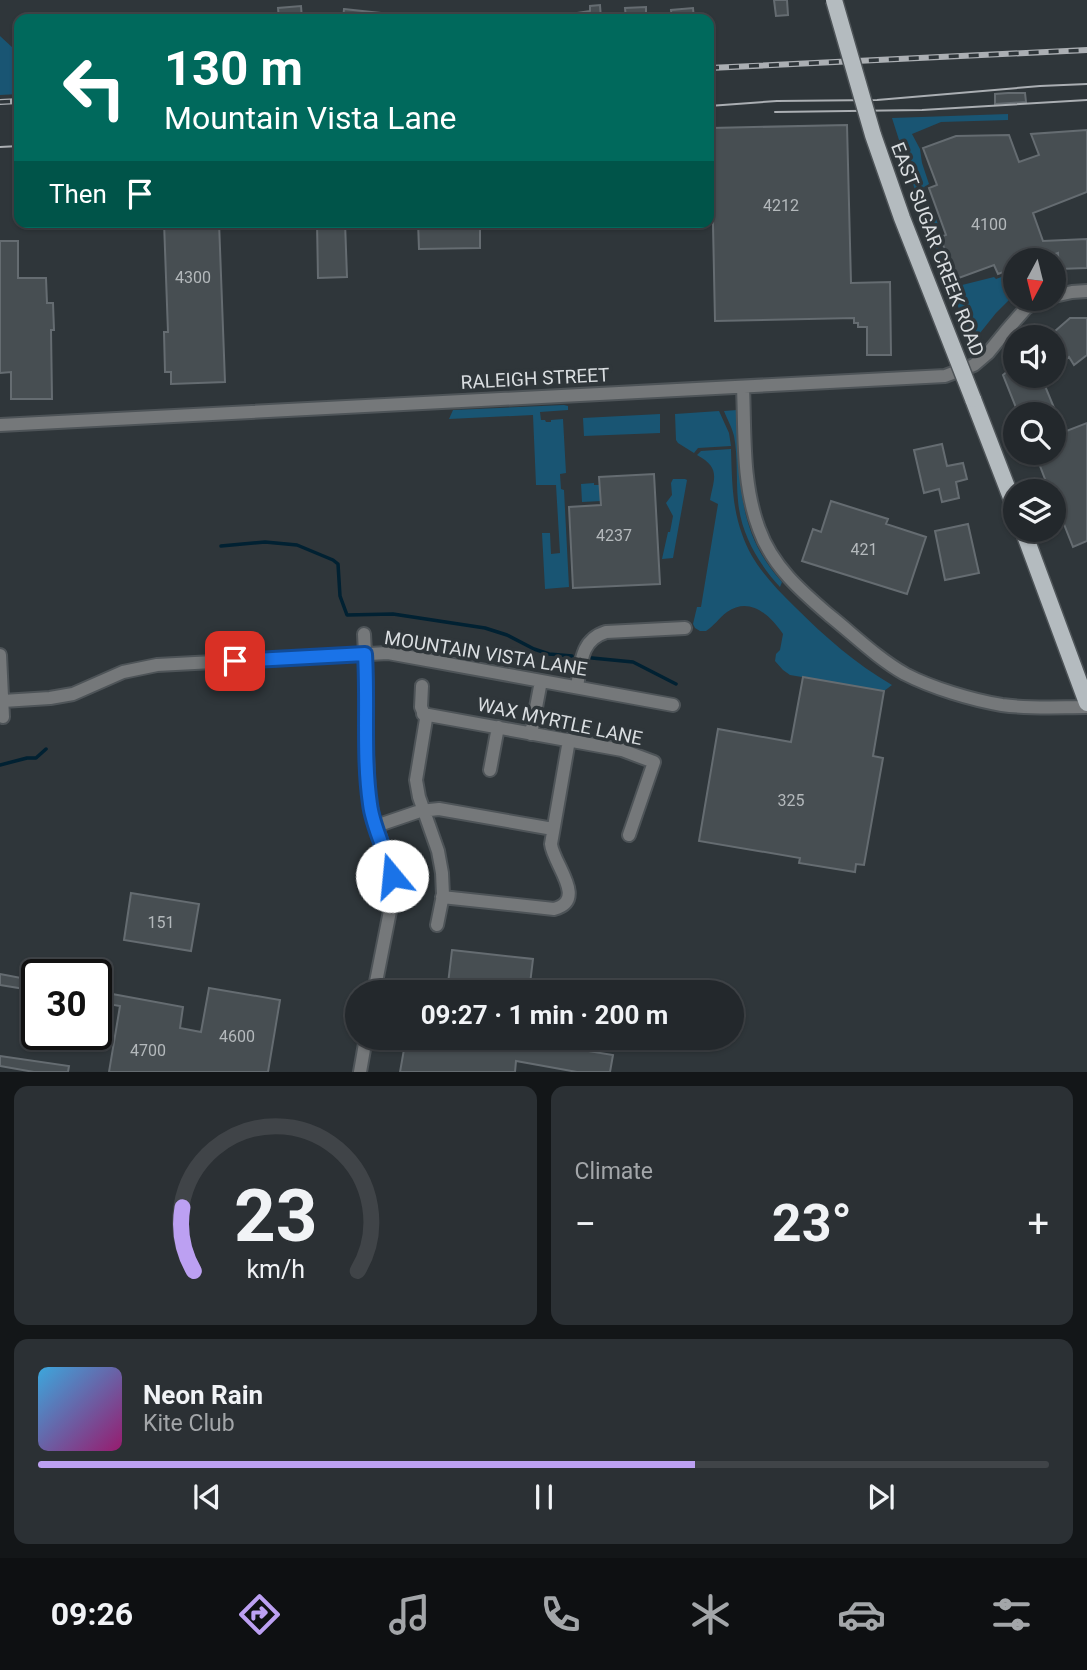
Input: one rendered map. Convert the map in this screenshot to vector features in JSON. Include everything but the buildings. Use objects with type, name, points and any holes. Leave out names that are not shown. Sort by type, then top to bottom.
[{"type":"main road","name":"EAST SUGAR CREEK ROAD","points":[[834,0],[873,135],[1004,479]]},
{"type":"main road","points":[[1027,542],[1087,705]]},
{"type":"street","points":[[1066,293],[1087,291]]},
{"type":"street","name":"RALEIGH STREET","points":[[0,425],[945,376],[974,365],[988,353],[1023,312]]},
{"type":"street","points":[[743,387],[746,464],[752,510],[760,533],[774,559],[803,593],[886,661],[906,674],[938,687],[1001,705],[1087,705]]},
{"type":"street","points":[[577,687],[583,655],[594,637],[606,632],[685,628]]},
{"type":"street","points":[[364,635],[370,807],[390,865],[393,888],[376,980]]},
{"type":"street","name":"MOUNTAIN VISTA LANE","points":[[3,701],[73,694],[123,673],[157,665],[388,653],[673,705]]},
{"type":"street","points":[[0,655],[3,717]]},
{"type":"street","points":[[531,734],[541,681]]},
{"type":"street","points":[[422,687],[421,700],[426,719],[416,780],[440,862],[443,884],[437,925]]},
{"type":"street","name":"WAX MYRTLE LANE","points":[[423,714],[622,750],[654,762],[629,835]]},
{"type":"street","points":[[490,770],[498,727]]},
{"type":"street","points":[[442,897],[554,909],[564,905],[570,894],[551,851],[551,844],[569,740]]},
{"type":"street","points":[[376,826],[423,810],[446,810],[553,829]]},
{"type":"street","points":[[360,1072],[364,1050]]},
{"type":"shaded area","points":[[0,36],[14,49],[14,94],[0,95]]},
{"type":"shaded area","points":[[1008,114],[1008,120],[941,122],[912,134],[920,149],[929,184],[924,187],[931,217],[935,216],[939,227],[936,229],[936,240],[954,287],[1003,276],[1003,306],[972,343],[922,212],[892,118]]},
{"type":"shaded area","points":[[568,406],[568,410],[540,412],[541,420],[546,422],[563,419],[566,473],[560,474],[561,489],[564,490],[569,587],[545,589],[542,533],[550,533],[551,554],[560,553],[556,485],[536,485],[533,415],[449,419],[453,410]]},
{"type":"shaded area","points":[[737,410],[740,480],[748,522],[767,563],[782,582],[780,587],[752,547],[740,513],[735,444],[724,411]]},
{"type":"shaded area","points":[[719,411],[729,433],[731,446],[698,448],[694,453],[678,443],[675,414]]},
{"type":"shaded area","points":[[660,414],[660,433],[584,436],[583,418]]},
{"type":"shaded area","points":[[731,449],[736,513],[746,545],[757,564],[779,591],[829,639],[892,685],[884,691],[790,675],[775,661],[783,634],[766,614],[751,607],[744,606],[727,612],[706,631],[695,628],[693,624],[697,607],[701,607],[718,504],[710,500],[713,469],[697,455],[701,451]]},
{"type":"shaded area","points":[[673,479],[687,480],[673,558],[662,559],[673,516],[666,503],[672,495]]},
{"type":"shaded area","points":[[581,484],[600,485],[601,501],[582,502]]},
{"type":"waterway","points":[[221,546],[265,542],[297,545],[333,560],[338,564],[340,596],[347,615],[393,614],[485,628],[549,654],[572,656]]},
{"type":"waterway","points":[[592,658],[633,662],[676,684]]},
{"type":"waterway","points":[[0,765],[36,758],[46,749]]},
{"type":"tram line","points":[[714,106],[777,101],[877,100],[1087,84]]},
{"type":"tram line","points":[[775,112],[922,110],[1087,100]]},
{"type":"tram line","points":[[0,147],[14,146]]},
{"type":"railway","points":[[714,68],[1087,50]]},
{"type":"railway","points":[[0,102],[14,101]]},
{"type":"route","points":[[235,661],[365,654],[370,807],[392,876]]}]
